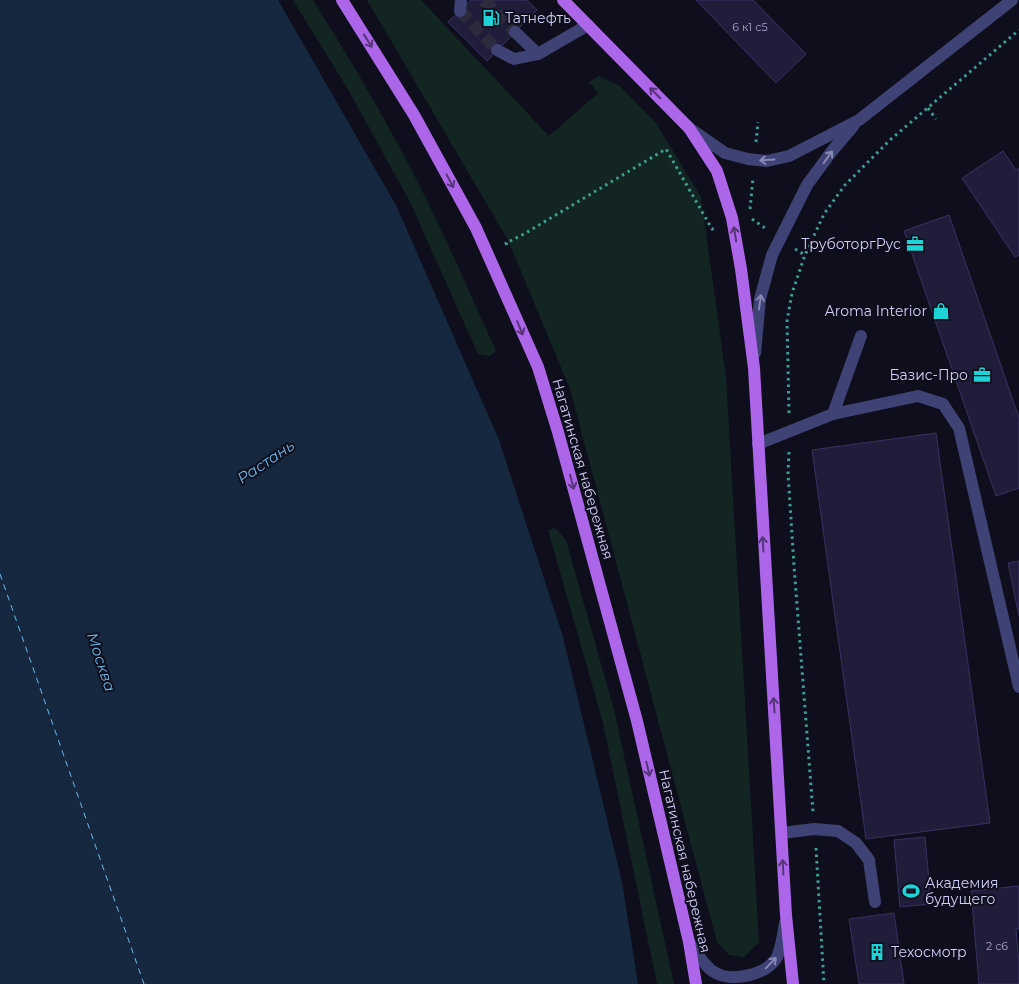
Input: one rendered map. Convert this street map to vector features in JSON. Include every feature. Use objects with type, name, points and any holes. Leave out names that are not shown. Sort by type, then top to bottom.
[{"type":"main road","name":"Нагатинская набережная","points":[[342,0],[414,115],[476,228],[538,367],[558,432],[637,721],[689,942],[696,984]]},
{"type":"main road","points":[[563,0],[689,128],[717,171],[732,218],[741,269],[754,368],[786,916],[793,984]]},
{"type":"street","points":[[754,368],[760,299],[772,255],[807,185],[832,151],[859,120],[1012,0]]},
{"type":"street","points":[[497,50],[514,59],[538,54],[588,25]]},
{"type":"street","points":[[515,32],[538,54]]},
{"type":"street","points":[[689,128],[725,153],[767,162],[789,156],[859,120]]},
{"type":"street","points":[[833,414],[861,336]]},
{"type":"street","points":[[758,444],[833,414],[918,396],[943,404],[960,428],[1019,687]]},
{"type":"street","points":[[782,833],[814,829],[838,831],[856,843],[869,860],[875,902]]},
{"type":"street","points":[[689,942],[700,959],[714,972],[729,977],[747,976],[765,969],[776,958],[782,943],[786,916]]},
{"type":"path","points":[[824,984],[788,473],[787,321],[792,293],[808,248],[824,214],[845,185],[890,140],[1019,30]]},
{"type":"path","points":[[928,108],[936,119]]},
{"type":"path","points":[[510,252],[506,243],[666,149],[712,229]]},
{"type":"green space","points":[[293,0],[313,0],[386,123],[436,219],[496,351],[490,356],[478,354],[410,202],[349,91]]},
{"type":"green space","points":[[367,0],[421,0],[549,136],[598,93],[589,82],[599,76],[620,86],[656,123],[701,197],[726,377],[759,942],[744,957],[729,955],[717,942],[570,389],[508,240]]},
{"type":"green space","points":[[555,528],[566,540],[614,710],[674,984],[657,984],[603,723],[548,530]]},
{"type":"water","points":[[0,0],[278,0],[397,207],[499,440],[563,637],[622,882],[638,984],[0,984]]},
{"type":"building","points":[[471,0],[527,0],[537,10],[487,61],[448,22]]},
{"type":"building","points":[[696,0],[753,0],[806,54],[776,83]]},
{"type":"building","points":[[1003,151],[1016,170],[1019,168],[1019,255],[1015,257],[962,178]]},
{"type":"building","points":[[949,215],[1019,418],[1019,488],[996,496],[904,231]]},
{"type":"building","points":[[936,433],[990,823],[866,839],[812,450]]},
{"type":"building","points":[[1019,561],[1019,616],[1008,563]]},
{"type":"building","points":[[925,837],[931,904],[900,907],[894,840]]},
{"type":"building","points":[[1019,886],[1019,929],[1016,929],[1019,984],[979,984],[971,891]]},
{"type":"building","name":"Техосмотр","points":[[894,913],[904,984],[859,984],[849,919]]},
{"type":"ferry route","points":[[0,574],[144,984]]},
{"type":"tunnel","points":[[484,0],[515,32]]},
{"type":"tunnel","points":[[460,11],[497,50]]},
{"type":"place","name":"Татнефть","points":[[491,18]]},
{"type":"place","name":"ТруботоргРус","points":[[915,244]]},
{"type":"place","name":"Aroma Interior","points":[[941,311]]},
{"type":"place","name":"Базис-Про","points":[[982,375]]},
{"type":"place","name":"Академия будущего","points":[[911,891]]},
{"type":"place","name":"Техосмотр","points":[[877,952]]},
{"type":"water label","name":"Растань","points":[[266,462]]},
{"type":"water label","name":"Москва","points":[[101,662]]}]
